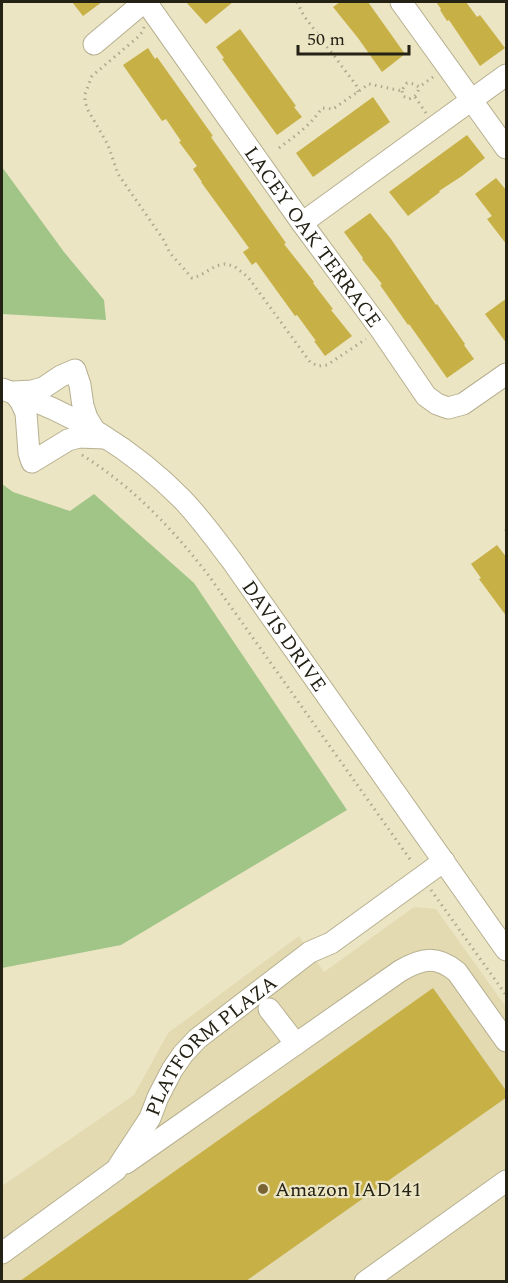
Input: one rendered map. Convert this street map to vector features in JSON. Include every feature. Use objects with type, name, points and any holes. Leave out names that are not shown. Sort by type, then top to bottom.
[{"type":"street","points":[[401,2],[507,148]]},
{"type":"street","points":[[94,44],[148,5]]},
{"type":"street","name":"LACEY OAK TERRACE","points":[[148,5],[426,396],[437,405],[448,408],[463,404],[507,374]]},
{"type":"street","points":[[302,223],[507,75]]},
{"type":"street","points":[[9,392],[43,388],[75,370],[81,385],[87,418],[100,434]]},
{"type":"street","points":[[9,392],[21,402],[26,413],[29,453],[32,462],[68,440],[100,434]]},
{"type":"street","name":"DAVIS DRIVE","points":[[9,392],[56,409],[100,434],[131,454],[184,502],[232,561],[507,950]]},
{"type":"street","name":"PLATFORM PLAZA","points":[[2,1253],[116,1170],[150,1118],[158,1096],[172,1070],[197,1040],[310,952],[331,943],[444,861]]},
{"type":"street","points":[[116,1170],[412,963],[436,960],[457,972],[507,1041]]},
{"type":"street","points":[[269,1008],[296,1044]]},
{"type":"street","points":[[366,1281],[507,1182]]},
{"type":"path","points":[[297,2],[304,16],[356,85],[358,92]]},
{"type":"path","points":[[148,5],[143,31],[92,76],[85,94],[85,102],[108,144],[117,174],[163,239],[170,253],[192,278],[225,264],[234,266],[249,277],[310,362],[318,366],[327,365],[381,330]]},
{"type":"path","points":[[419,87],[407,83],[402,91],[403,96],[409,99],[415,97],[419,87],[437,74]]},
{"type":"path","points":[[279,148],[309,126],[322,108],[333,109],[369,84],[402,91]]},
{"type":"path","points":[[415,97],[428,116]]},
{"type":"path","points":[[62,443],[84,456],[132,492],[165,523],[188,549],[507,995]]},
{"type":"shaded area","points":[[414,907],[436,909],[506,1007],[506,1281],[2,1281],[2,1186],[134,1095],[168,1033],[299,936],[324,972]]},
{"type":"green space","points":[[2,167],[64,252],[104,300],[106,320],[2,314]]},
{"type":"green space","points":[[2,484],[13,492],[70,511],[94,494],[194,583],[347,810],[121,945],[2,968]]},
{"type":"building","points":[[72,2],[102,2],[83,16]]},
{"type":"building","points":[[186,2],[233,2],[206,24]]},
{"type":"building","points":[[340,2],[368,2],[405,54],[382,72],[333,7]]},
{"type":"building","points":[[436,2],[466,2],[477,17],[480,15],[505,48],[480,66]]},
{"type":"building","points":[[240,29],[302,117],[277,135],[222,59],[224,58],[216,47]]},
{"type":"building","points":[[148,48],[155,59],[157,57],[213,136],[211,137],[286,243],[284,244],[352,336],[325,356],[256,262],[252,265],[243,252],[249,248],[201,182],[193,169],[197,166],[179,142],[181,141],[166,119],[162,121],[123,65]]},
{"type":"building","points":[[373,97],[390,122],[313,177],[296,153]]},
{"type":"building","points":[[467,135],[485,158],[408,216],[389,192]]},
{"type":"building","points":[[496,178],[507,191],[507,245],[487,219],[492,216],[475,194]]},
{"type":"building","points":[[370,213],[391,239],[474,359],[447,378],[344,232]]},
{"type":"building","points":[[507,298],[507,344],[485,314]]},
{"type":"building","points":[[497,545],[507,558],[507,617],[479,579],[481,578],[471,564]]},
{"type":"building","name":"Amazon IAD141","points":[[433,988],[507,1092],[507,1097],[246,1281],[20,1281]]},
{"type":"place","name":"Amazon IAD141","points":[[263,1189]]}]
